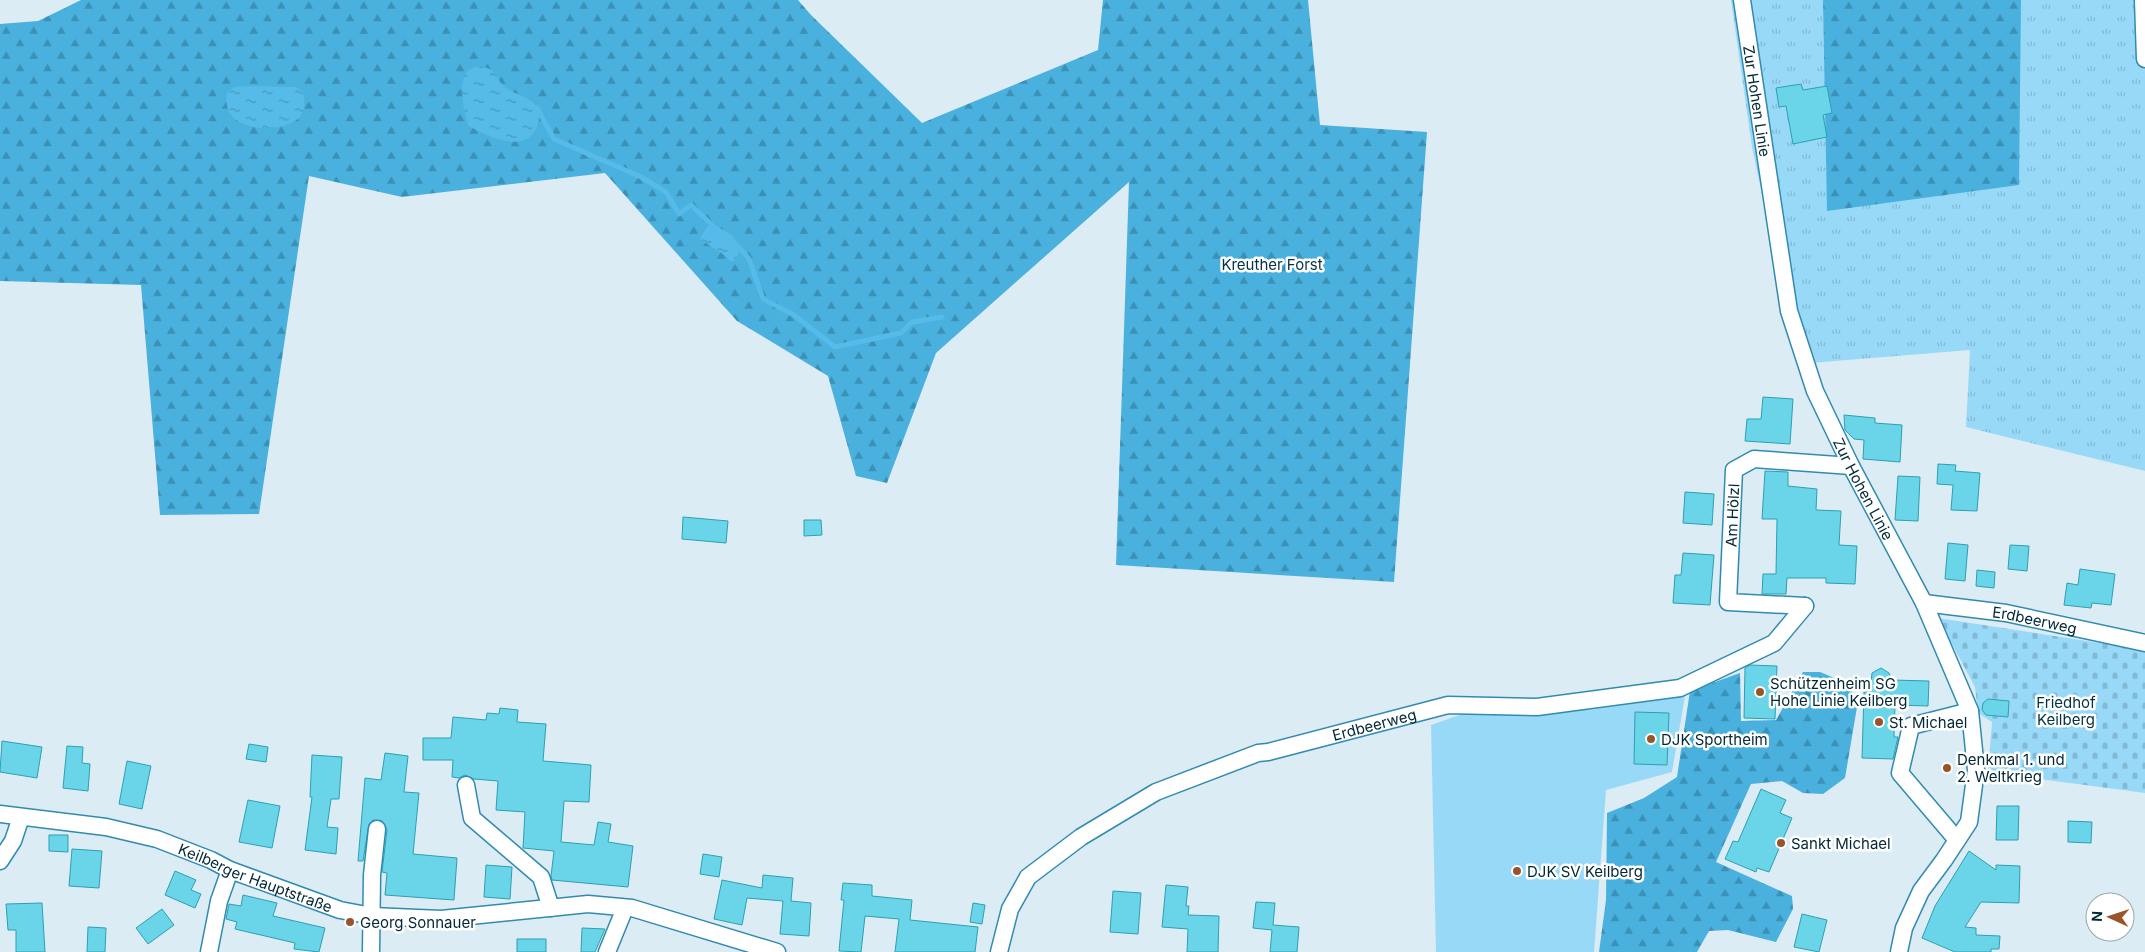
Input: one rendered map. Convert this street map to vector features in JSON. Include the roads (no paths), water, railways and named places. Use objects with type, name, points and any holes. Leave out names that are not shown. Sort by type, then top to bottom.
[{"type":"street","name":"Zur Hohen Linie","points":[[1742,0],[1789,311],[1816,391],[1850,466],[1924,603],[1970,711],[1976,770],[1969,822],[1921,891],[1904,928],[1899,952]]},
{"type":"street","points":[[2143,0],[2145,59]]},
{"type":"street","name":"Am Hölzl","points":[[1805,606],[1728,602],[1734,470],[1754,459],[1850,466]]},
{"type":"street","name":"Erdbeerweg","points":[[1924,603],[2006,613],[2145,643]]},
{"type":"street","name":"Erdbeerweg","points":[[999,952],[1010,909],[1028,878],[1081,838],[1156,792],[1258,753],[1448,705],[1538,707],[1680,688],[1774,643],[1805,606]]},
{"type":"street","points":[[1957,840],[1900,773],[1911,726],[1970,711]]},
{"type":"street","points":[[466,785],[472,818],[541,877],[551,908]]},
{"type":"street","name":"Keilberger Hauptstraße","points":[[0,814],[106,827],[157,839],[211,860],[230,870],[340,910],[372,916],[441,919],[588,904],[625,908],[777,952]]},
{"type":"street","points":[[0,861],[13,841],[21,817]]},
{"type":"street","points":[[371,952],[372,875],[377,829]]},
{"type":"street","points":[[209,952],[219,901],[230,870]]},
{"type":"street","points":[[607,952],[625,908]]},
{"type":"water","points":[[476,67],[488,68],[494,72],[505,87],[527,98],[537,108],[538,123],[535,131],[529,138],[513,142],[494,138],[469,126],[465,114],[462,89],[465,75]]},
{"type":"water","points":[[234,87],[295,87],[303,92],[303,112],[294,121],[284,126],[257,128],[244,124],[234,118],[227,107],[227,93]]},
{"type":"water","points":[[710,222],[740,247],[737,258],[734,261],[730,261],[700,238]]},
{"type":"waterway","points":[[537,108],[554,139],[641,177],[666,192],[679,214],[691,205],[715,228],[730,237],[749,259],[763,299],[794,315],[835,347],[901,333],[912,322],[942,317]]},
{"type":"place","name":"Schützenheim SG Hohe Linie Keilberg","points":[[1760,692]]},
{"type":"place","name":"St. Michael","points":[[1879,722]]},
{"type":"place","name":"DJK Sportheim","points":[[1651,739]]},
{"type":"place","name":"Denkmal 1. und 2. Weltkrieg","points":[[1947,768]]},
{"type":"place","name":"Sankt Michael","points":[[1781,843]]},
{"type":"place","name":"DJK SV Keilberg","points":[[1517,871]]},
{"type":"place","name":"Georg Sonnauer","points":[[350,922]]},
{"type":"park label","name":"Kreuther Forst","points":[[1272,264]]},
{"type":"park label","name":"Friedhof Keilberg","points":[[2066,710]]}]
